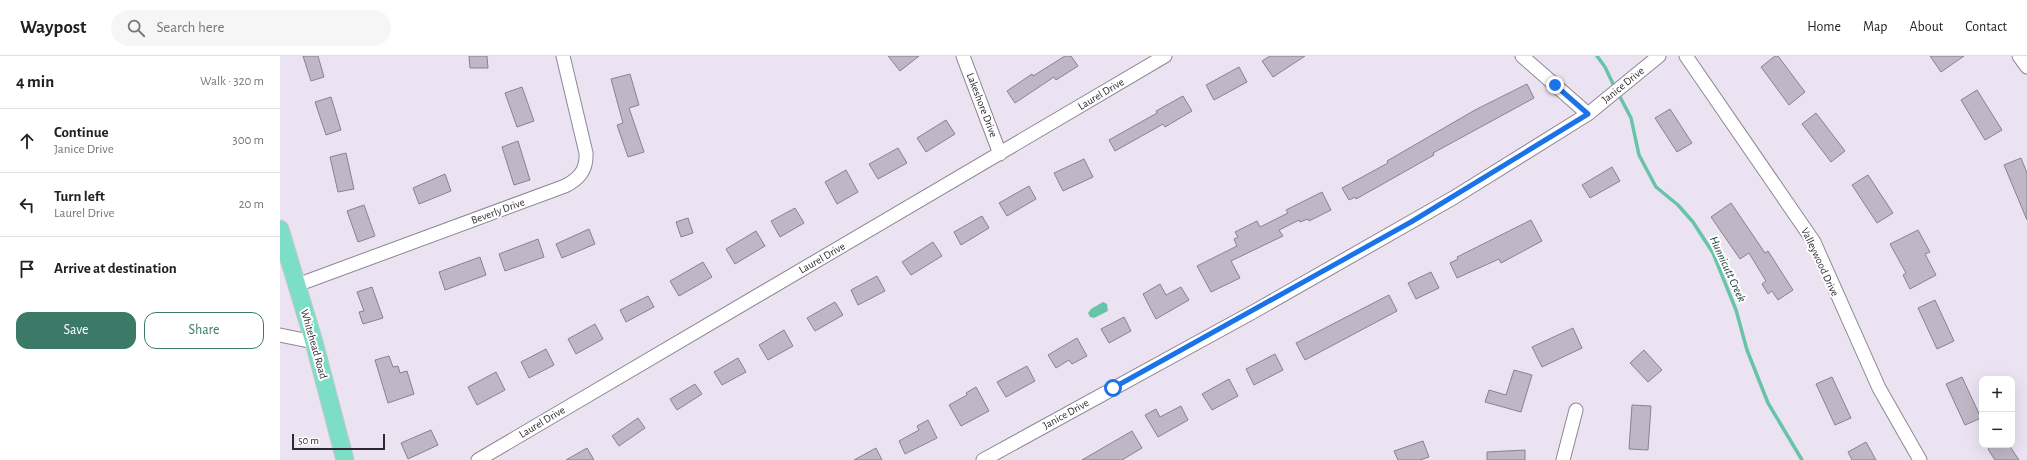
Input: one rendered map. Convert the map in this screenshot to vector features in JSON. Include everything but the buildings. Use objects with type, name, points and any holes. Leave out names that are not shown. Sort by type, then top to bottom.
[{"type":"main road","name":"Whitehead Road","points":[[280,229],[314,342],[345,460]]},
{"type":"street","name":"Beverly Drive","points":[[297,285],[565,186],[581,176],[586,165],[586,153],[562,56]]},
{"type":"street","name":"Lakeshore Drive","points":[[963,56],[1000,154]]},
{"type":"street","name":"Laurel Drive","points":[[478,460],[1165,56]]},
{"type":"street","points":[[1522,56],[1588,114]]},
{"type":"street","name":"Janice Drive","points":[[983,460],[1258,309],[1398,230],[1588,114],[1659,56]]},
{"type":"street","name":"Valleywood Drive","points":[[1686,56],[1814,242],[1879,388],[1920,460]]},
{"type":"street","points":[[2019,56],[2027,67]]},
{"type":"street","points":[[280,335],[314,342]]},
{"type":"street","points":[[1563,460],[1576,410]]},
{"type":"shaded area","points":[[1103,302],[1107,304],[1108,311],[1094,318],[1090,317],[1088,313],[1091,309]]},
{"type":"waterway","name":"Hunnicutt Creek","points":[[1597,56],[1605,67],[1615,88]]},
{"type":"waterway","name":"Hunnicutt Creek","points":[[1618,93],[1631,118],[1639,155],[1656,187],[1678,205],[1693,222],[1713,253],[1736,310],[1747,350],[1768,403],[1802,460]]},
{"type":"route","points":[[1113,388],[1253,312],[1453,198],[1588,114],[1555,85]]}]
